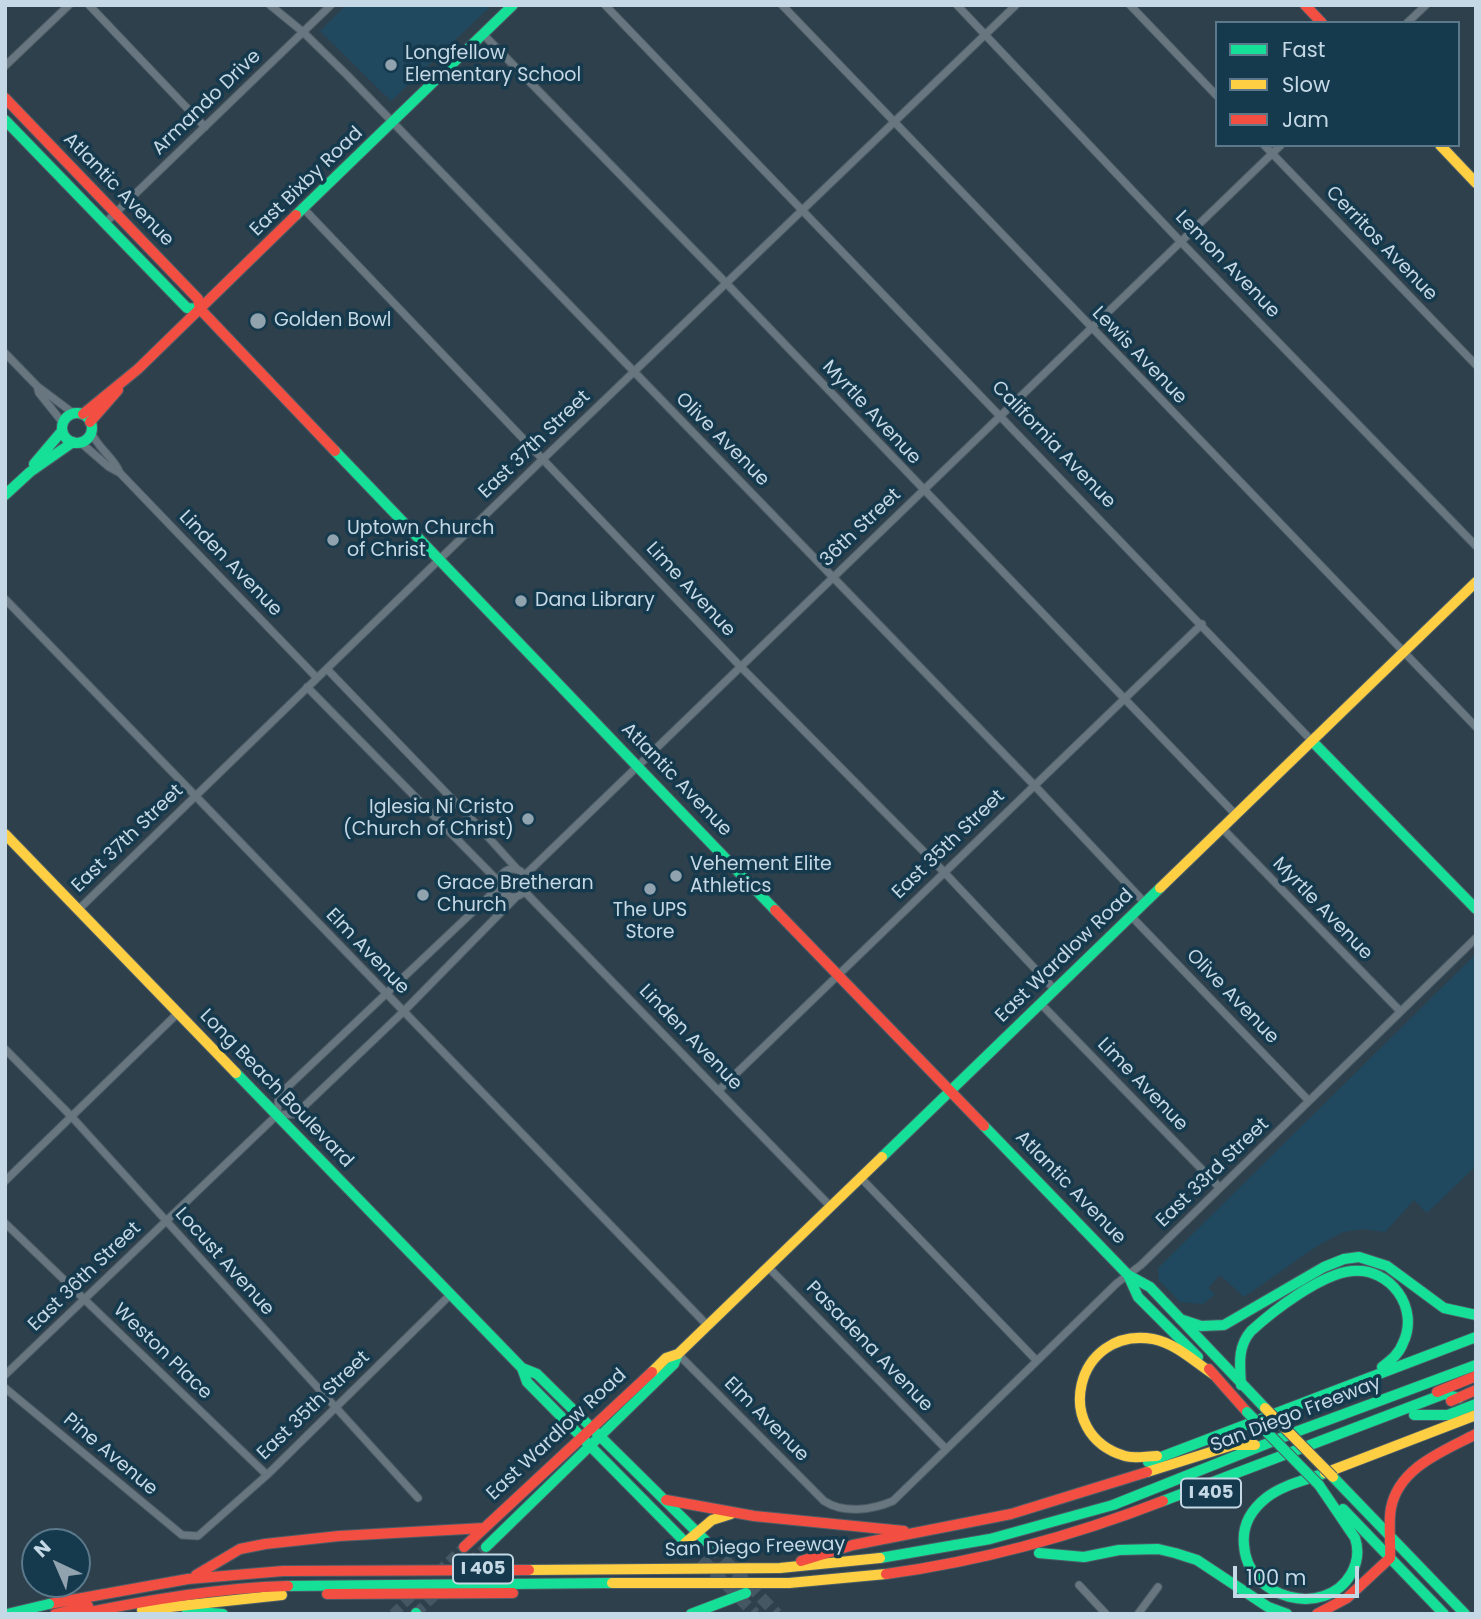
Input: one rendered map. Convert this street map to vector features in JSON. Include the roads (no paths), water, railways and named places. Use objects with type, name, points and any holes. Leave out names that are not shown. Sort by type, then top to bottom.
[{"type":"main road","name":"East Bixby Road","points":[[84,420],[115,395],[123,382],[513,5]]},
{"type":"main road","points":[[1305,5],[1320,21]]},
{"type":"main road","name":"Atlantic Avenue","points":[[5,98],[198,299],[200,309],[438,560],[1128,1275],[1150,1287],[1241,1385],[1465,1614]]},
{"type":"main road","name":"Atlantic Avenue","points":[[5,120],[187,308],[200,309]]},
{"type":"main road","points":[[1442,147],[1476,183]]},
{"type":"main road","points":[[5,495],[30,472],[86,439],[84,420],[62,427],[51,447],[34,463],[30,472]]},
{"type":"main road","points":[[62,427],[65,437],[77,442]]},
{"type":"main road","name":"East Wardlow Road","points":[[464,1547],[666,1358],[678,1354],[769,1268],[1476,582]]},
{"type":"main road","name":"California Avenue","points":[[1312,741],[1476,909]]},
{"type":"main road","name":"Long Beach Boulevard","points":[[5,834],[522,1368],[537,1374],[711,1546]]},
{"type":"main road","points":[[1180,1319],[1201,1326],[1224,1325],[1334,1262],[1359,1257],[1387,1266],[1444,1308],[1476,1315]]},
{"type":"main road","points":[[1241,1385],[1241,1348],[1256,1325],[1337,1274],[1368,1271],[1384,1278],[1402,1296],[1408,1312],[1407,1337],[1393,1360],[1341,1389]]},
{"type":"main road","name":"Atlantic Avenue","points":[[1128,1275],[1138,1297],[1444,1614]]},
{"type":"main road","points":[[1049,1503],[1086,1484],[1476,1337]]},
{"type":"main road","points":[[1166,1456],[1128,1457],[1111,1451],[1091,1434],[1078,1403],[1079,1386],[1085,1369],[1095,1356],[1110,1344],[1142,1338],[1167,1343],[1213,1374]]},
{"type":"main road","name":"East Wardlow Road","points":[[486,1547],[674,1364],[678,1354]]},
{"type":"main road","name":"San Diego Freeway","points":[[6,1614],[54,1610],[188,1579],[240,1573],[333,1569],[779,1568],[886,1559],[990,1540],[1114,1504],[1476,1366]]},
{"type":"main road","name":"Long Beach Boulevard","points":[[522,1368],[527,1382],[687,1544],[697,1531]]},
{"type":"main road","points":[[1205,1469],[1229,1471],[1476,1376]]},
{"type":"main road","name":"I 405","points":[[123,1614],[154,1608],[267,1596],[313,1594],[746,1593],[896,1582],[972,1569],[1039,1553],[1156,1514],[1476,1390]]},
{"type":"main road","points":[[80,1614],[166,1597],[252,1587],[350,1584],[789,1583],[848,1579],[934,1567],[1026,1548],[1088,1529],[1444,1394],[1458,1398]]},
{"type":"main road","points":[[1414,1415],[1448,1415],[1476,1404]]},
{"type":"main road","points":[[1320,1485],[1357,1543],[1354,1569],[1342,1588],[1324,1599],[1310,1603],[1286,1601],[1260,1586],[1246,1562],[1243,1535],[1259,1504],[1277,1490],[1476,1415]]},
{"type":"main road","points":[[1317,1614],[1348,1599],[1390,1558],[1393,1500],[1405,1477],[1419,1466],[1476,1434]]},
{"type":"main road","points":[[54,1610],[155,1593],[309,1578],[757,1578],[779,1568],[853,1545],[1012,1514],[1233,1445],[1264,1445]]},
{"type":"main road","points":[[666,1500],[686,1506],[830,1525],[919,1533]]},
{"type":"main road","points":[[697,1531],[715,1518],[738,1512]]},
{"type":"main road","points":[[188,1579],[240,1549],[265,1544],[339,1536],[484,1528]]},
{"type":"main road","points":[[1039,1553],[1084,1557],[1119,1550],[1158,1549],[1175,1553],[1197,1560],[1268,1607],[1287,1614]]},
{"type":"main road","points":[[691,1614],[746,1593]]},
{"type":"main road","points":[[5,1606],[14,1614]]},
{"type":"main road","points":[[154,1608],[223,1614]]},
{"type":"street","points":[[5,66],[69,5]]},
{"type":"street","points":[[89,5],[205,127]]},
{"type":"street","name":"Olive Avenue","points":[[270,5],[303,32],[392,123],[1145,903]]},
{"type":"street","name":"Armando Drive","points":[[104,223],[331,5]]},
{"type":"street","name":"California Avenue","points":[[605,5],[1312,741]]},
{"type":"street","name":"Lewis Avenue","points":[[782,5],[1476,727]]},
{"type":"street","name":"Lemon Avenue","points":[[957,5],[1181,242],[1476,546]]},
{"type":"street","name":"East 37th Street","points":[[79,909],[1016,5]]},
{"type":"street","points":[[1130,5],[1215,94]]},
{"type":"street","points":[[1409,21],[1426,5]]},
{"type":"street","name":"Myrtle Avenue","points":[[483,34],[727,284],[1236,815]]},
{"type":"street","name":"Cerritos Avenue","points":[[1266,147],[1476,365]]},
{"type":"street","name":"36th Street","points":[[525,875],[1279,147]]},
{"type":"street","name":"Lime Avenue","points":[[304,209],[740,666],[944,872],[1055,990]]},
{"type":"street","points":[[5,353],[37,386],[84,420],[93,437],[111,457],[120,473]]},
{"type":"street","points":[[37,386],[62,427]]},
{"type":"street","points":[[77,442],[120,473]]},
{"type":"street","name":"Linden Avenue","points":[[120,473],[317,678]]},
{"type":"street","name":"Elm Avenue","points":[[5,599],[708,1326]]},
{"type":"street","name":"East 35th Street","points":[[718,1091],[1202,624]]},
{"type":"street","points":[[307,687],[499,884],[503,894],[515,898],[525,892],[528,883],[525,875],[327,669]]},
{"type":"street","name":"Myrtle Avenue","points":[[1222,828],[1401,1011]]},
{"type":"street","points":[[499,884],[503,873],[517,869]]},
{"type":"street","name":"East 36th Street","points":[[5,1375],[277,1115],[279,1095],[499,884]]},
{"type":"street","name":"Linden Avenue","points":[[525,892],[831,1207]]},
{"type":"street","name":"East 36th Street","points":[[277,1115],[296,1114],[403,1012],[515,898]]},
{"type":"street","name":"Olive Avenue","points":[[1131,916],[1309,1101]]},
{"type":"street","name":"East 33rd Street","points":[[832,1506],[873,1509],[893,1501],[1476,938]]},
{"type":"street","name":"Lime Avenue","points":[[1041,1004],[1219,1187]]},
{"type":"street","points":[[5,1181],[178,1013]]},
{"type":"street","name":"Locust Avenue","points":[[5,1049],[71,1116],[418,1498]]},
{"type":"street","points":[[861,1178],[1036,1360]]},
{"type":"street","name":"Weston Place","points":[[5,1223],[267,1475]]},
{"type":"street","name":"Pasadena Avenue","points":[[769,1268],[946,1448]]},
{"type":"street","name":"East 35th Street","points":[[198,1536],[267,1475],[450,1295]]},
{"type":"street","name":"Elm Avenue","points":[[678,1354],[832,1506]]},
{"type":"street","name":"Pine Avenue","points":[[5,1388],[182,1535],[198,1536]]},
{"type":"street","points":[[1079,1585],[1106,1614]]},
{"type":"street","points":[[1138,1614],[1158,1587]]},
{"type":"tunnel","points":[[689,1546],[755,1614]]},
{"type":"tunnel","points":[[711,1546],[777,1614]]},
{"type":"tunnel","points":[[438,1572],[464,1547]]},
{"type":"tunnel","points":[[459,1573],[486,1547]]},
{"type":"tunnel","points":[[416,1613],[440,1591]]},
{"type":"tunnel","points":[[393,1614],[416,1592]]},
{"type":"place","name":"Longfellow Elementary School","points":[[391,65]]},
{"type":"place","name":"Golden Bowl","points":[[258,321]]},
{"type":"place","name":"Uptown Church of Christ","points":[[333,540]]},
{"type":"place","name":"Dana Library","points":[[521,601]]},
{"type":"place","name":"Iglesia Ni Cristo (Church of Christ)","points":[[528,819]]},
{"type":"place","name":"Vehement Elite Athletics","points":[[676,876]]},
{"type":"place","name":"The UPS Store","points":[[650,889]]},
{"type":"place","name":"Grace Bretheran Church","points":[[423,895]]}]
